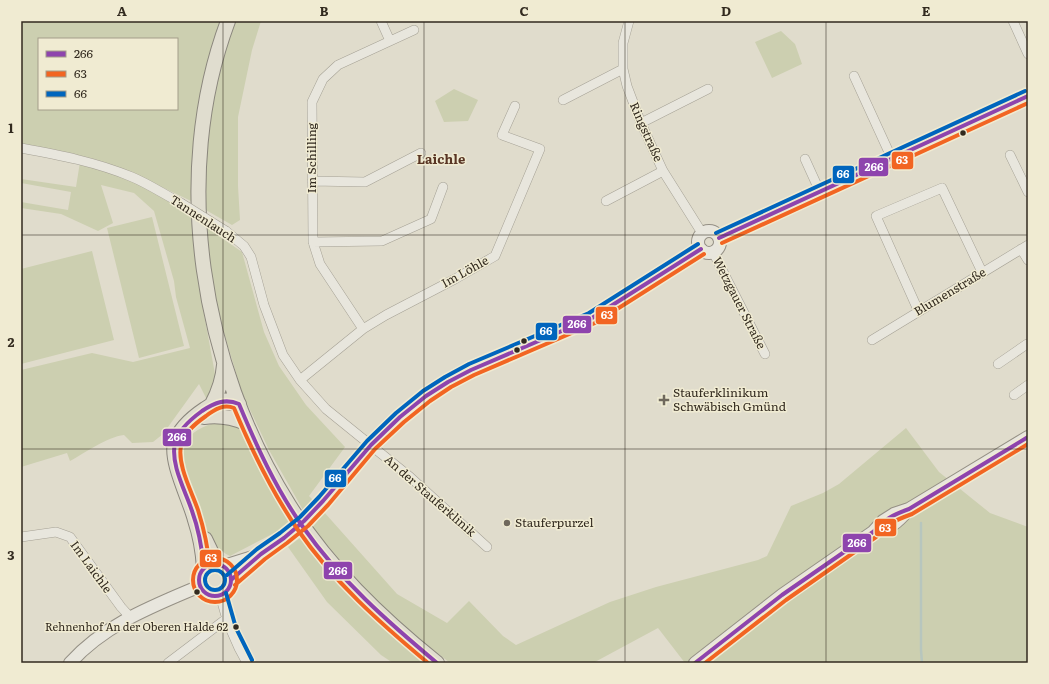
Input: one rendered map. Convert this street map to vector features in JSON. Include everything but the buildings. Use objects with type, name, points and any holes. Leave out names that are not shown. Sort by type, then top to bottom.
[{"type":"main road","points":[[228,21],[214,64],[206,100],[200,150],[199,187],[204,274],[214,326],[224,362],[246,423],[289,506],[321,551],[346,580],[375,610],[437,663]]},
{"type":"main road","points":[[212,404],[221,384],[224,362]]},
{"type":"main road","points":[[215,566],[203,552],[195,519],[178,469],[175,455],[175,442],[180,431],[195,416],[212,404],[226,400],[233,400],[239,404]]},
{"type":"main road","points":[[186,425],[239,404]]},
{"type":"main road","points":[[204,417],[226,416],[246,423]]},
{"type":"street","points":[[380,21],[390,41]]},
{"type":"street","name":"Ringstraße","points":[[629,21],[623,43],[623,69],[627,86],[641,123],[663,171],[702,233]]},
{"type":"street","points":[[1013,21],[1028,54]]},
{"type":"street","name":"Im Schilling","points":[[363,329],[320,264],[313,242],[312,102],[323,79],[338,65],[414,30]]},
{"type":"street","points":[[562,100],[623,69]]},
{"type":"street","points":[[854,76],[892,159]]},
{"type":"street","points":[[641,123],[708,89]]},
{"type":"street","name":"Wetzgauer Straße","points":[[719,238],[1028,96]]},
{"type":"street","name":"Im Löhle","points":[[300,380],[363,329],[495,256],[540,149],[502,135],[515,106]]},
{"type":"street","name":"Tannenlauch","points":[[21,148],[84,161],[132,177],[181,203],[226,231],[244,246],[251,257],[264,305],[283,355],[300,380],[326,409],[371,445]]},
{"type":"street","points":[[312,181],[365,182],[421,153]]},
{"type":"street","points":[[1010,155],[1028,192]]},
{"type":"street","points":[[805,159],[820,192]]},
{"type":"street","points":[[606,201],[663,171]]},
{"type":"street","points":[[313,242],[382,241],[431,219],[443,187]]},
{"type":"street","points":[[918,310],[876,216],[942,188],[982,272]]},
{"type":"street","name":"Wetzgauer Straße","points":[[712,232],[719,238],[720,241],[718,248],[713,252],[706,253],[701,249],[698,243],[698,239],[702,233],[712,232]]},
{"type":"street","points":[[1025,247],[1028,260]]},
{"type":"street","name":"Blumenstraße","points":[[872,340],[918,310],[1025,247]]},
{"type":"street","name":"Wetzgauer Straße","points":[[220,595],[228,589],[231,580],[261,554],[284,538],[304,521],[371,445],[400,417],[426,396],[471,370],[592,318],[701,249]]},
{"type":"street","name":"Wetzgauer Straße","points":[[713,252],[765,354]]},
{"type":"street","points":[[998,364],[1028,346]]},
{"type":"street","points":[[1014,395],[1028,385]]},
{"type":"street","points":[[695,663],[782,595],[873,532],[888,517],[909,509],[1028,437]]},
{"type":"street","name":"An der Stauferklinik","points":[[371,445],[410,477],[488,547]]},
{"type":"street","name":"Im Laichle","points":[[21,537],[56,532],[70,537],[130,617]]},
{"type":"street","name":"Wetzgauer Straße","points":[[215,566],[261,554]]},
{"type":"street","points":[[231,580],[228,570],[215,566],[200,575],[200,586],[206,593],[211,595],[220,595],[226,619],[236,645],[246,663]]},
{"type":"street","points":[[70,663],[80,651],[104,632],[130,617],[200,586]]},
{"type":"street","points":[[168,663],[226,619]]},
{"type":"green space","points":[[21,21],[221,21],[208,61],[199,105],[191,201],[147,180],[98,160],[21,144]]},
{"type":"green space","points":[[235,21],[261,21],[252,50],[238,117],[238,186],[240,220],[232,225],[204,209],[207,144],[213,96],[220,65]]},
{"type":"green space","points":[[781,31],[795,44],[802,64],[772,78],[755,42]]},
{"type":"green space","points":[[454,89],[478,100],[468,121],[444,122],[435,101]]},
{"type":"green space","points":[[80,162],[108,170],[159,194],[191,216],[198,281],[215,374],[215,385],[208,402],[199,384],[163,434],[153,442],[132,443],[124,435],[117,436],[103,442],[70,461],[67,453],[21,467],[21,370],[92,353],[133,362],[190,348],[176,297],[174,281],[154,211],[134,193],[101,185],[113,223],[98,231],[61,214],[21,208],[21,202],[68,210],[71,192],[21,183],[21,179],[76,187]]},
{"type":"green space","points":[[152,217],[184,346],[139,358],[107,228]]},
{"type":"green space","points":[[206,227],[242,252],[264,332],[279,366],[306,405],[345,447],[309,496],[314,501],[303,510],[269,450],[242,393],[219,316],[210,274]]},
{"type":"green space","points":[[92,251],[114,340],[21,364],[21,269]]},
{"type":"green space","points":[[220,421],[236,424],[242,431],[267,482],[291,520],[278,531],[230,556],[216,546],[211,546],[182,463],[185,446],[192,434],[197,430]]},
{"type":"green space","points":[[906,428],[939,472],[990,513],[1028,527],[1028,663],[685,663],[658,628],[593,663],[450,663],[402,625],[374,599],[312,528],[324,512],[397,594],[447,623],[469,601],[503,636],[516,645],[610,602],[656,587],[758,560],[767,556],[791,506],[823,493],[839,484]]},
{"type":"green space","points":[[301,537],[343,587],[366,610],[428,663],[393,663],[381,655],[327,602],[288,547]]},
{"type":"waterway","points":[[921,523],[922,663]]},
{"type":"transit line","name":"66","points":[[716,233],[1025,91]]},
{"type":"transit line","name":"266","points":[[719,238],[1028,96]]},
{"type":"transit line","name":"63","points":[[722,243],[1028,103]]},
{"type":"transit line","name":"66","points":[[227,575],[257,549],[300,517],[367,441],[396,413],[423,391],[469,364],[589,313],[698,244]]},
{"type":"transit line","name":"266","points":[[231,580],[261,554],[284,538],[304,521],[371,445],[400,417],[426,396],[471,370],[592,318],[701,249]]},
{"type":"transit line","name":"63","points":[[235,585],[265,559],[308,526],[328,505],[375,449],[404,422],[430,401],[451,387],[474,375],[595,323],[704,254]]},
{"type":"transit line","name":"266","points":[[204,568],[197,525],[179,478],[175,460],[175,443],[182,429],[189,421],[206,408],[220,402],[229,401],[239,404],[260,452],[284,498],[317,546],[366,600],[437,663]]},
{"type":"transit line","name":"63","points":[[210,568],[202,524],[183,470],[180,453],[182,441],[190,429],[216,409],[230,407],[234,408],[271,486],[298,530],[312,549],[326,567],[358,601],[392,633],[428,663]]},
{"type":"transit line","name":"266","points":[[695,663],[782,595],[873,532],[889,518],[909,509],[1028,437]]},
{"type":"transit line","name":"63","points":[[705,663],[786,600],[876,537],[892,522],[912,514],[1028,444]]},
{"type":"transit line","name":"63","points":[[215,558],[227,562],[233,568],[237,580],[233,592],[227,598],[215,602],[203,598],[197,592],[193,580],[197,568],[203,562],[215,558]]},
{"type":"transit line","name":"266","points":[[212,564],[218,564],[228,571],[231,580],[230,586],[224,593],[218,596],[212,596],[202,589],[199,583],[199,577],[206,567],[212,564]]},
{"type":"transit line","name":"66","points":[[215,570],[222,573],[225,580],[222,587],[215,590],[208,587],[205,580],[208,573],[215,570]]},
{"type":"transit line","name":"66","points":[[226,593],[236,628],[252,660]]},
{"type":"place","name":"Stauferklinikum Schwäbisch Gmünd","points":[[664,400]]},
{"type":"place","name":"Stauferpurzel","points":[[507,523]]},
{"type":"place","name":"Rehnenhof An der Oberen Halde 62","points":[[236,627]]},
{"type":"district","name":"Laichle","points":[[441,159]]}]
